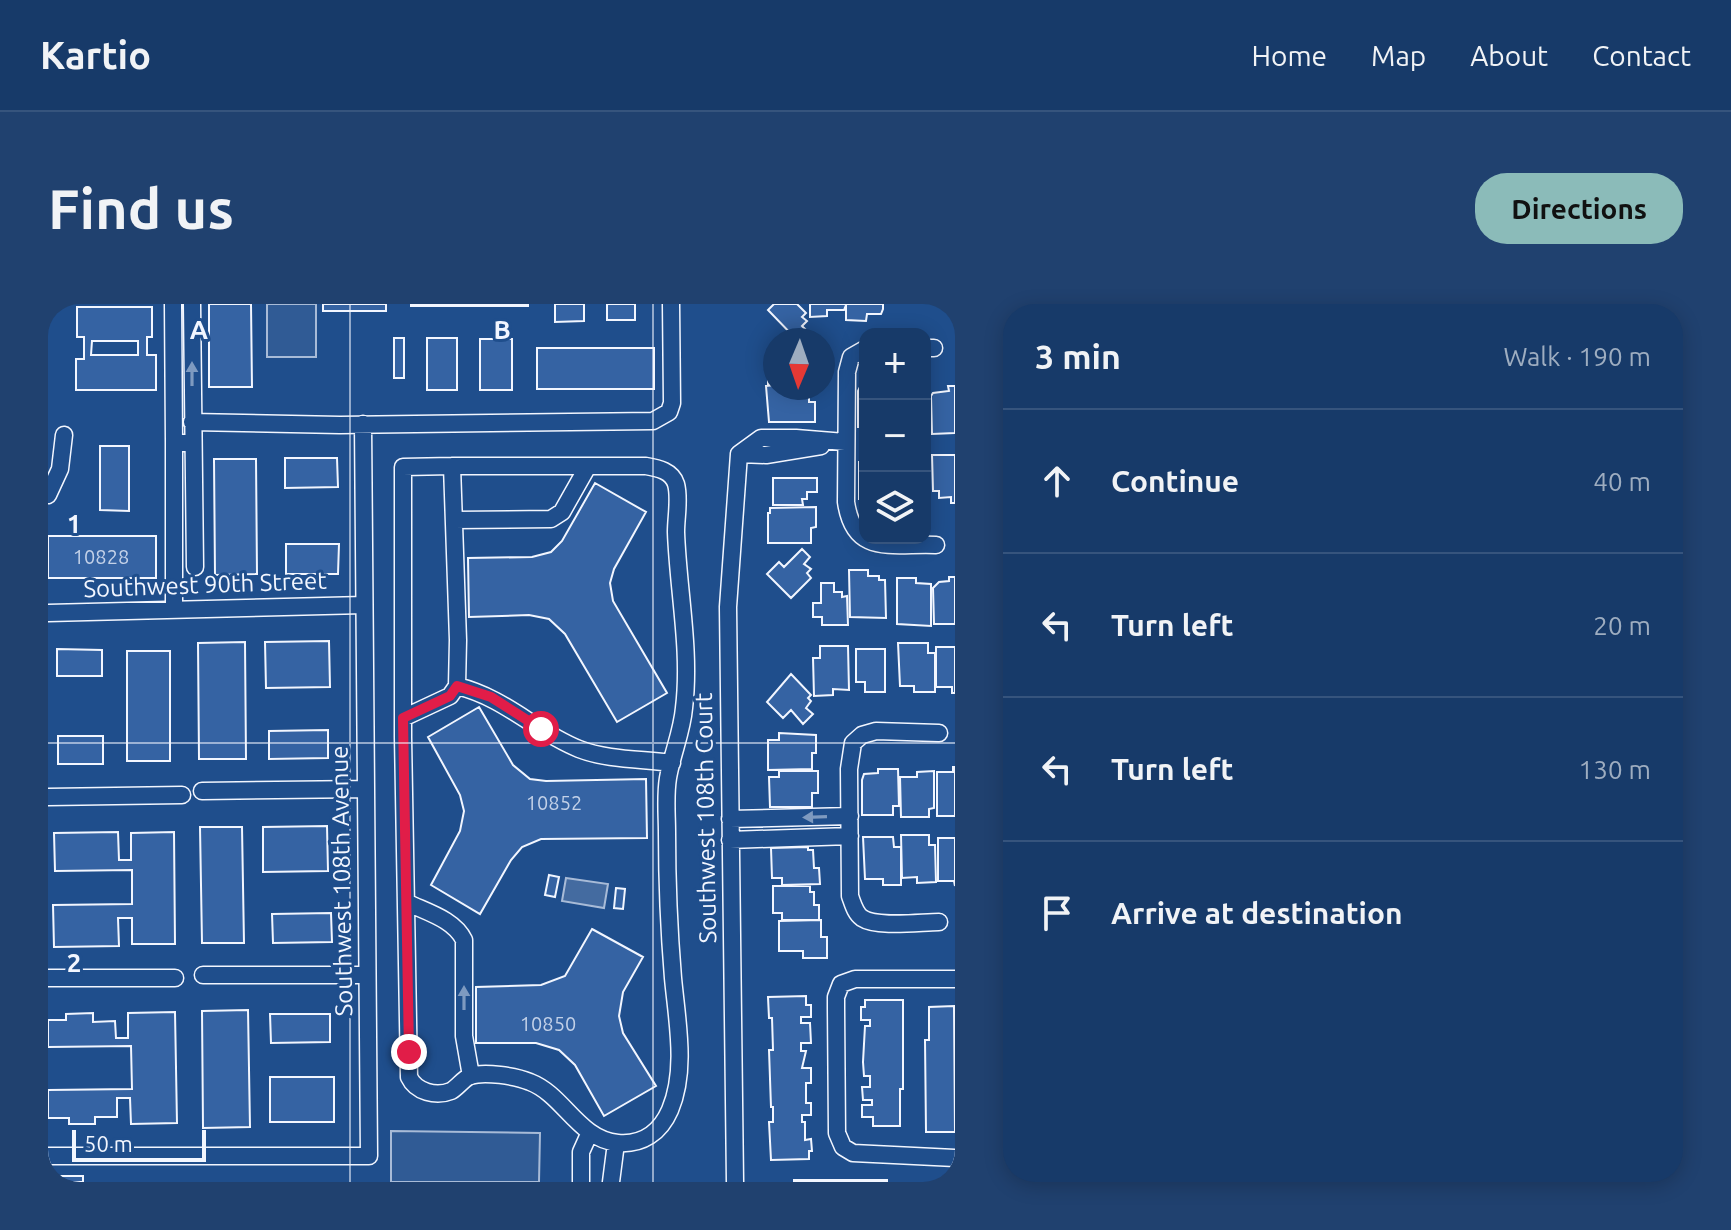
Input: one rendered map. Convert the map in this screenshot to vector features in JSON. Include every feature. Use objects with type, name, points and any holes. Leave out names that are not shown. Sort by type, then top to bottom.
[{"type":"street","points":[[173,304],[174,610]]},
{"type":"street","points":[[192,304],[195,567]]},
{"type":"street","points":[[192,422],[363,424],[658,420],[669,412],[673,398],[671,304]]},
{"type":"street","points":[[859,352],[847,366],[845,442],[848,516],[857,535],[872,543],[936,545]]},
{"type":"street","name":"Southwest 108th Avenue","points":[[48,1156],[369,1156],[363,424]]},
{"type":"street","points":[[48,495],[60,469],[64,435]]},
{"type":"street","name":"Southwest 108th Court","points":[[735,1182],[728,607],[739,454],[766,455],[845,442]]},
{"type":"street","points":[[174,443],[193,443]]},
{"type":"street","points":[[403,718],[450,696],[457,686],[452,466]]},
{"type":"street","points":[[452,466],[653,467],[670,475],[677,486],[676,531],[686,686],[681,730],[667,781],[667,879],[679,1035],[675,1095],[661,1126],[648,1138],[616,1143],[590,1132],[535,1083],[503,1075],[471,1076],[450,1091],[433,1093],[418,1089],[409,1077],[403,718],[403,467],[452,466]]},
{"type":"street","points":[[454,520],[551,519],[562,512],[588,466]]},
{"type":"street","name":"Southwest 90th Street","points":[[48,613],[364,605]]},
{"type":"street","points":[[457,686],[491,697],[576,748],[601,755],[672,763]]},
{"type":"street","points":[[939,733],[876,731],[856,739],[851,749],[850,816],[850,896],[855,911],[862,918],[879,923],[939,922]]},
{"type":"street","points":[[202,791],[365,789]]},
{"type":"street","points":[[48,797],[182,795]]},
{"type":"street","points":[[730,819],[850,816]]},
{"type":"street","points":[[777,819],[777,838]]},
{"type":"street","points":[[730,840],[850,836]]},
{"type":"street","points":[[406,902],[452,924],[459,929],[464,940],[464,1036],[471,1076]]},
{"type":"street","points":[[203,975],[367,975]]},
{"type":"street","points":[[48,978],[175,978]]},
{"type":"street","points":[[955,979],[868,978],[841,984],[836,997],[837,1133],[843,1147],[853,1153],[955,1158]]},
{"type":"street","points":[[581,1182],[581,1152],[590,1132]]},
{"type":"street","points":[[611,1182],[616,1143]]},
{"type":"shaded area","points":[[267,304],[316,304],[316,357],[267,357]]},
{"type":"shaded area","points":[[566,878],[608,884],[604,908],[562,901]]},
{"type":"shaded area","points":[[391,1131],[540,1133],[539,1182],[391,1182]]},
{"type":"building","points":[[209,304],[251,304],[252,387],[209,387]]},
{"type":"building","points":[[323,304],[386,304],[386,311],[323,311]]},
{"type":"building","points":[[528,304],[528,306],[411,306]]},
{"type":"building","points":[[555,304],[584,304],[584,321],[555,322]]},
{"type":"building","points":[[607,304],[635,304],[635,320],[607,320]]},
{"type":"building","points":[[774,304],[797,304],[806,313],[802,317],[807,321],[802,326],[804,328],[785,328],[768,310]]},
{"type":"building","points":[[810,304],[846,305],[844,310],[827,310],[827,316],[810,317]]},
{"type":"building","points":[[846,304],[883,304],[883,309],[881,314],[867,314],[866,321],[846,320]]},
{"type":"building","points":[[77,307],[152,307],[152,337],[147,337],[147,355],[156,355],[156,390],[76,390],[76,359],[84,359],[84,337],[77,337]],"holes":[[[92,341],[138,341],[138,355],[91,355]]]},
{"type":"building","points":[[394,338],[404,338],[404,378],[394,378]]},
{"type":"building","points":[[427,338],[457,338],[457,390],[427,390]]},
{"type":"building","points":[[480,339],[512,339],[512,390],[480,390]]},
{"type":"building","points":[[537,348],[654,348],[654,389],[537,389]]},
{"type":"building","points":[[948,386],[955,386],[955,433],[932,434],[931,396],[949,391]]},
{"type":"building","points":[[767,400],[815,402],[815,422],[769,422]]},
{"type":"building","points":[[100,446],[129,446],[129,511],[100,510]]},
{"type":"building","points":[[932,455],[955,455],[955,503],[951,503],[951,497],[939,498],[939,491],[933,491]]},
{"type":"building","points":[[285,458],[337,458],[338,487],[285,488]]},
{"type":"building","points":[[214,459],[256,459],[257,574],[215,575]]},
{"type":"building","points":[[773,478],[817,478],[817,492],[807,492],[807,499],[802,499],[803,505],[773,505]]},
{"type":"building","points":[[595,483],[646,512],[614,569],[610,583],[613,601],[667,693],[617,722],[565,634],[549,619],[529,615],[469,617],[468,558],[532,557],[551,552],[562,541]]},
{"type":"building","points":[[816,507],[816,527],[811,528],[811,543],[768,543],[770,508]]},
{"type":"building","points":[[48,536],[156,536],[156,578],[48,578]]},
{"type":"building","points":[[286,544],[339,544],[338,574],[286,574]]},
{"type":"building","points":[[802,549],[810,557],[804,564],[811,569],[807,573],[811,578],[791,598],[767,574],[779,562],[784,567]]},
{"type":"building","points":[[849,570],[868,570],[868,576],[879,576],[879,580],[885,580],[886,618],[850,617]]},
{"type":"building","points":[[949,577],[955,577],[955,624],[934,624],[933,588],[939,582],[949,581]]},
{"type":"building","points":[[897,578],[916,578],[916,583],[931,584],[931,626],[897,624]]},
{"type":"building","points":[[821,583],[834,583],[834,592],[842,592],[842,597],[847,596],[848,625],[822,625],[822,617],[813,617],[813,603],[821,603]]},
{"type":"building","points":[[329,641],[330,687],[266,688],[265,642]]},
{"type":"building","points":[[245,642],[246,759],[199,759],[198,643]]},
{"type":"building","points":[[898,643],[928,643],[928,653],[935,653],[935,692],[914,692],[914,686],[900,686]]},
{"type":"building","points":[[820,646],[848,646],[849,690],[833,689],[833,695],[814,696],[813,658],[820,658]]},
{"type":"building","points":[[936,647],[955,647],[955,693],[952,693],[952,687],[936,687]]},
{"type":"building","points":[[57,649],[102,650],[102,676],[57,676]]},
{"type":"building","points":[[856,649],[885,649],[885,692],[865,692],[865,682],[856,682]]},
{"type":"building","points":[[127,651],[170,651],[170,761],[127,761]]},
{"type":"building","points":[[791,674],[811,695],[806,708],[813,714],[803,724],[791,710],[783,718],[767,702]]},
{"type":"building","points":[[479,707],[513,765],[530,779],[646,779],[647,838],[541,839],[522,847],[511,860],[480,914],[431,885],[460,831],[464,811],[460,795],[428,737]]},
{"type":"building","points":[[328,730],[328,758],[269,759],[269,731]]},
{"type":"building","points":[[779,733],[816,735],[812,769],[768,770],[768,740],[779,740]]},
{"type":"building","points":[[58,736],[103,736],[103,764],[58,764]]},
{"type":"building","points":[[953,767],[955,816],[937,816],[937,772],[953,772]]},
{"type":"building","points":[[878,769],[898,769],[899,806],[893,806],[893,815],[862,815],[864,774],[878,773]]},
{"type":"building","points":[[779,771],[818,771],[818,793],[812,793],[812,807],[770,807],[769,777],[779,777]]},
{"type":"building","points":[[934,771],[934,808],[929,809],[929,817],[901,817],[900,777],[917,777],[917,772]]},
{"type":"building","points":[[327,826],[328,871],[263,872],[263,827]]},
{"type":"building","points":[[200,827],[242,827],[244,943],[202,943]]},
{"type":"building","points":[[118,832],[119,860],[131,860],[131,833],[174,832],[175,944],[132,944],[132,918],[118,918],[119,946],[54,947],[53,905],[132,904],[132,870],[55,871],[54,833]]},
{"type":"building","points":[[901,835],[929,835],[929,845],[935,845],[936,882],[917,883],[917,877],[902,878]]},
{"type":"building","points":[[863,837],[893,837],[894,847],[901,847],[901,885],[883,885],[883,879],[865,879]]},
{"type":"building","points":[[938,838],[955,838],[955,886],[954,881],[938,881]]},
{"type":"building","points":[[808,847],[808,850],[813,850],[814,868],[819,868],[820,884],[782,885],[782,878],[772,878],[771,848]]},
{"type":"building","points":[[549,875],[559,877],[555,897],[545,895]]},
{"type":"building","points":[[773,886],[810,886],[810,892],[814,892],[814,905],[819,905],[819,920],[782,920],[782,913],[773,913]]},
{"type":"building","points":[[616,888],[625,889],[623,909],[614,908]]},
{"type":"building","points":[[331,913],[332,942],[273,943],[272,914]]},
{"type":"building","points":[[821,920],[821,937],[827,937],[827,958],[803,958],[803,951],[779,951],[779,921]]},
{"type":"building","points":[[592,929],[643,957],[623,992],[619,1016],[623,1033],[656,1086],[604,1116],[575,1065],[559,1050],[536,1043],[476,1043],[476,987],[541,985],[565,976]]},
{"type":"building","points":[[806,996],[806,1005],[811,1005],[811,1017],[801,1017],[801,1023],[810,1023],[811,1043],[801,1043],[801,1051],[806,1051],[802,1068],[811,1068],[811,1083],[806,1083],[806,1103],[811,1103],[811,1115],[802,1115],[802,1122],[805,1122],[805,1140],[811,1139],[812,1151],[809,1151],[809,1159],[771,1160],[769,1122],[773,1122],[773,1107],[769,1050],[773,1050],[768,997]]},
{"type":"building","points":[[865,1000],[903,1000],[900,1126],[873,1126],[873,1117],[862,1117],[862,1105],[872,1105],[872,1100],[863,1100],[862,1087],[870,1087],[870,1076],[864,1076],[863,1062],[865,1026],[870,1026],[870,1020],[861,1020],[861,1007],[865,1007]]},
{"type":"building","points":[[954,1006],[955,1132],[926,1132],[925,1040],[929,1040],[929,1007]]},
{"type":"building","points":[[248,1010],[250,1127],[203,1128],[202,1011]]},
{"type":"building","points":[[175,1012],[177,1123],[131,1124],[130,1098],[117,1098],[117,1117],[95,1117],[95,1124],[69,1124],[69,1118],[48,1118],[48,1090],[132,1089],[131,1046],[48,1047],[48,1020],[66,1020],[66,1014],[93,1013],[93,1022],[115,1021],[116,1038],[128,1038],[128,1013]]},
{"type":"building","points":[[270,1014],[330,1014],[330,1042],[271,1043]]},
{"type":"building","points":[[270,1077],[334,1077],[334,1122],[270,1122]]},
{"type":"building","points":[[52,1176],[83,1176],[83,1182],[52,1182]]},
{"type":"building","points":[[887,1180],[887,1182],[794,1182]]},
{"type":"route","points":[[409,1052],[403,718],[440,702],[456,691],[457,686],[483,693],[505,704],[541,729]]}]
